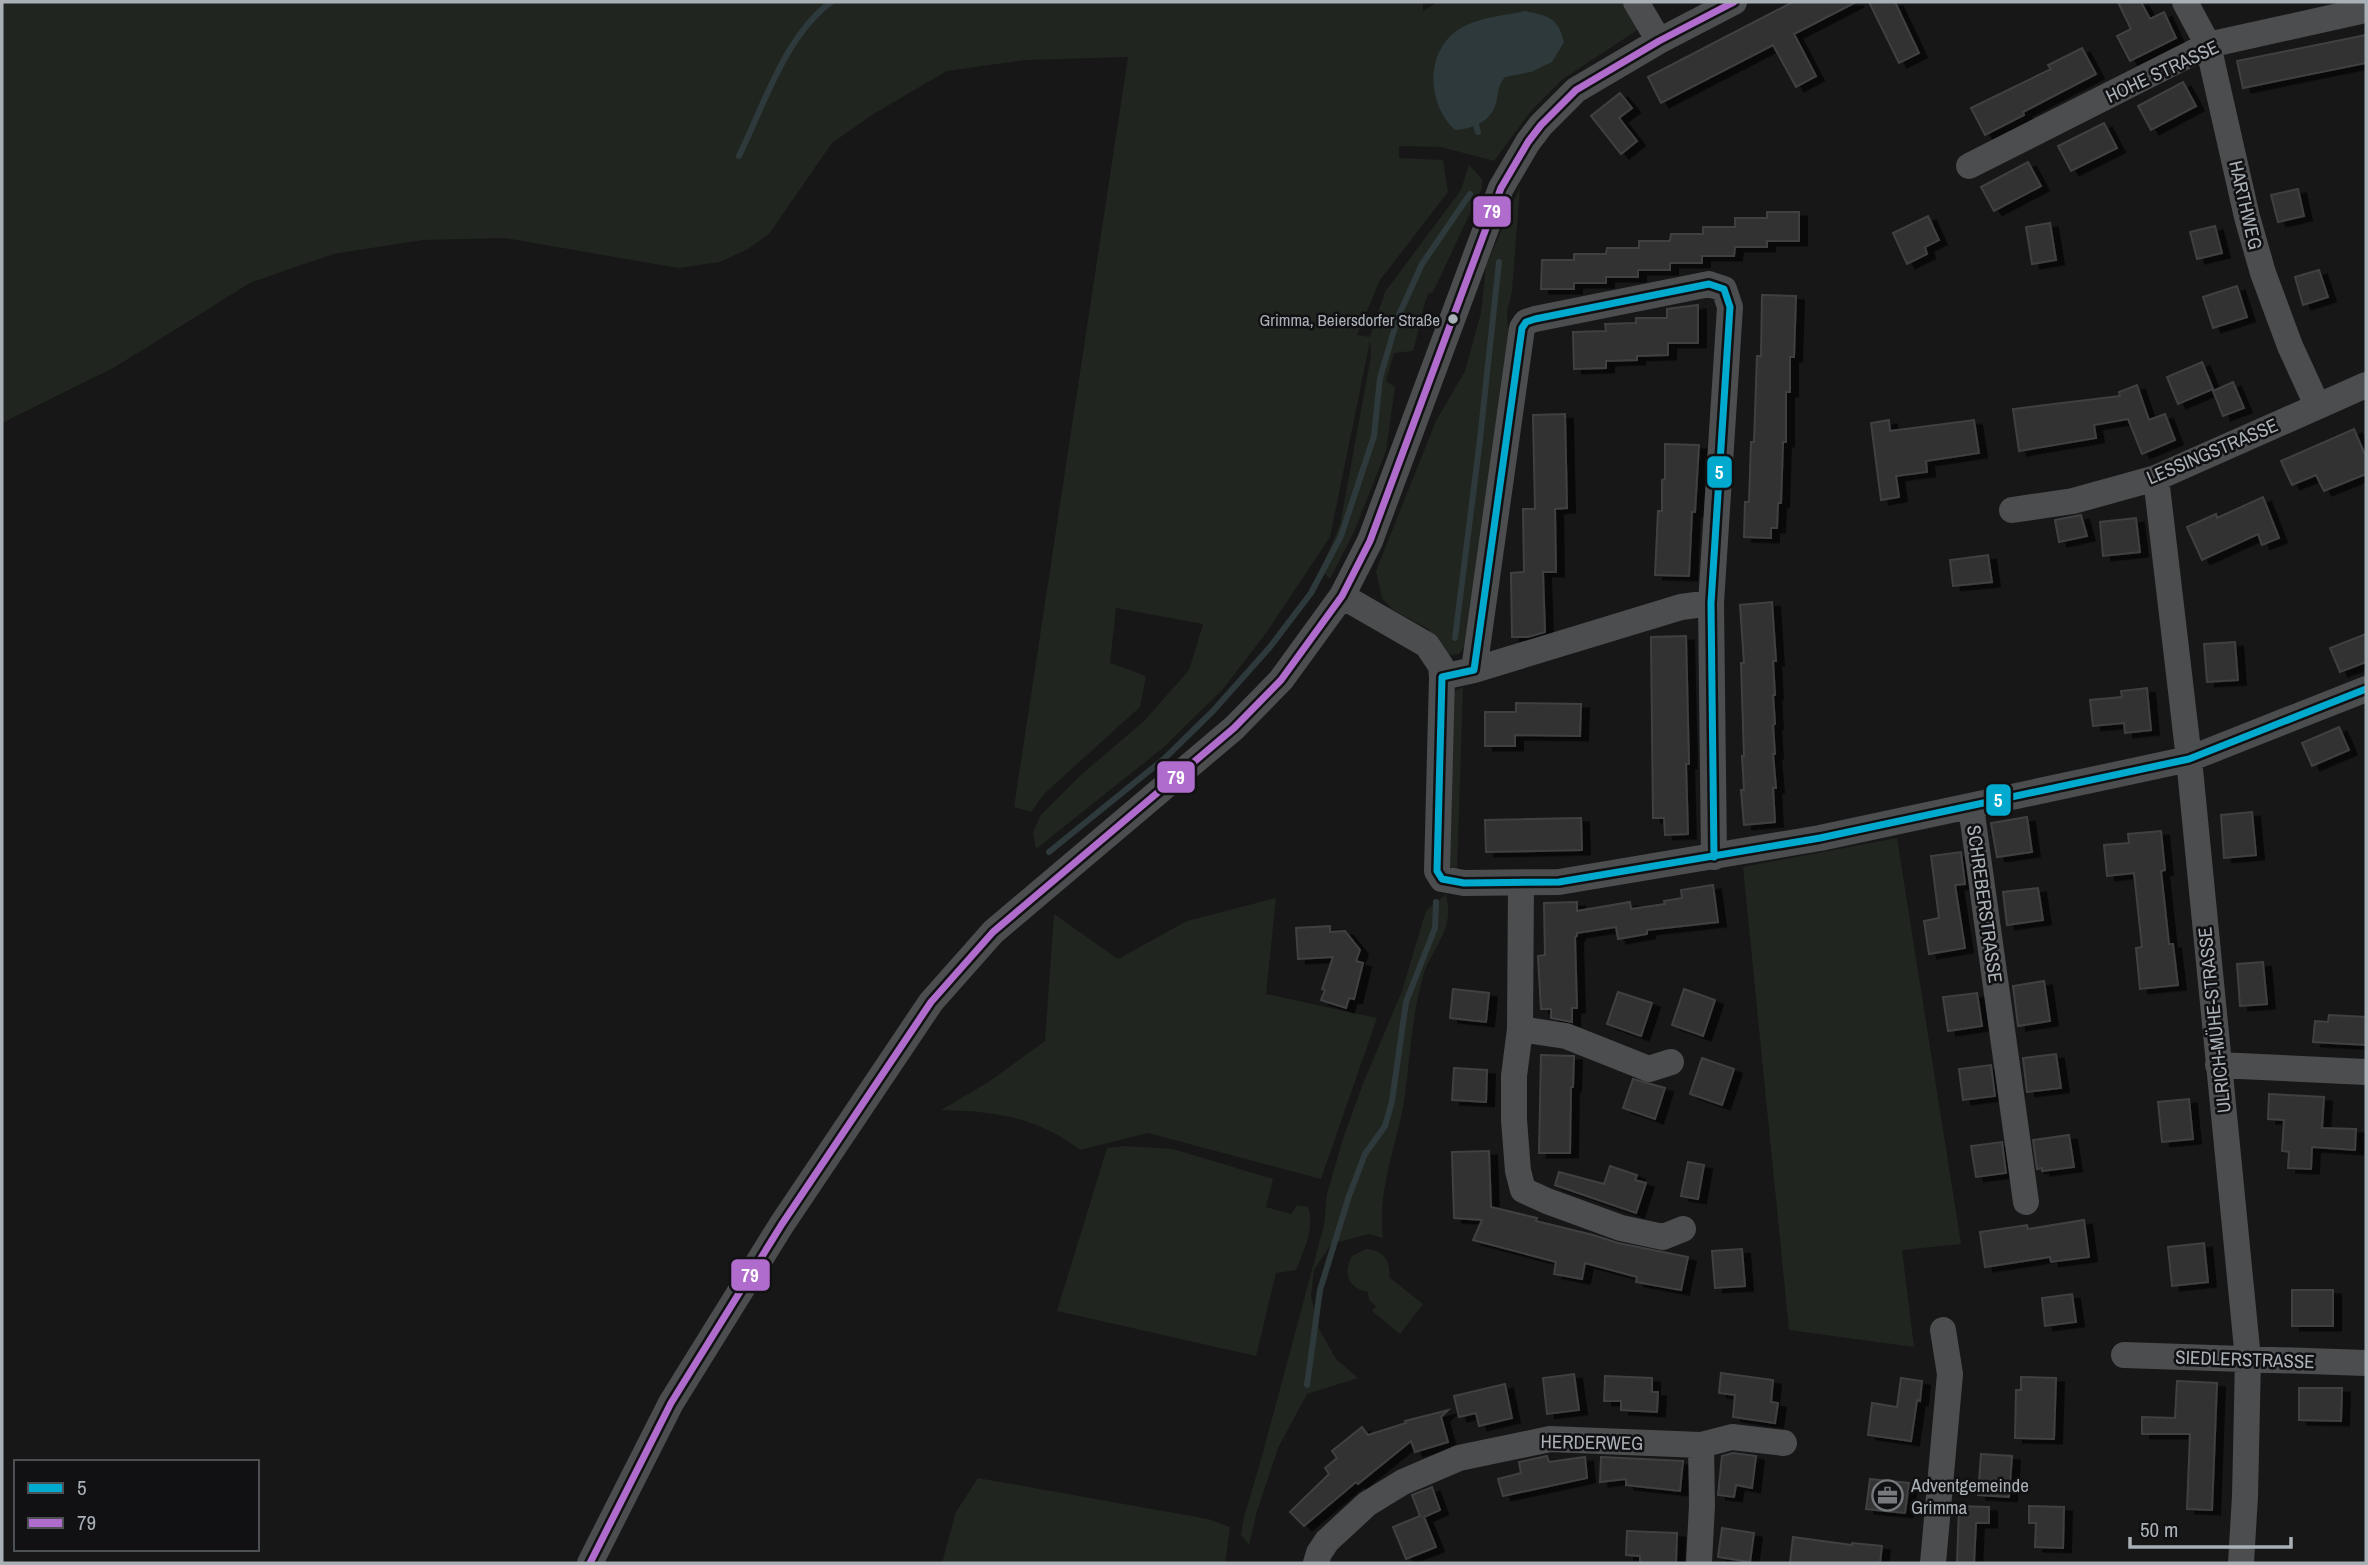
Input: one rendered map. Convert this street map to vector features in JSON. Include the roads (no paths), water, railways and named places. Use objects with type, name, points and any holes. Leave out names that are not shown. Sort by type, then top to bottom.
[{"type":"street","points":[[1636,2],[1659,41]]},
{"type":"street","points":[[590,1563],[671,1403],[782,1224],[930,1002],[993,932],[1250,712],[1281,680],[1342,596],[1370,541],[1472,262],[1509,173],[1541,125],[1576,90],[1659,41],[1734,2]]},
{"type":"street","name":"HARTHWEG","points":[[2185,2],[2208,45],[2247,217],[2263,273],[2290,346],[2317,405]]},
{"type":"street","name":"HOHE STRASSE","points":[[1969,166],[2208,45],[2366,10]]},
{"type":"street","points":[[1474,670],[1522,328],[1526,322],[1535,319],[1695,286],[1709,284],[1724,289],[1730,307],[1711,603],[1714,857]]},
{"type":"street","name":"LESSINGSTRASSE","points":[[2012,510],[2073,500],[2156,478],[2366,385]]},
{"type":"street","name":"ULRICH-MÜHE-STRASSE","points":[[2156,478],[2189,759],[2248,1359],[2241,1563]]},
{"type":"street","points":[[1342,596],[1427,645],[1441,666],[1437,871],[1442,879],[1452,883],[1559,882],[1821,838],[1971,807]]},
{"type":"street","points":[[1442,677],[1474,670],[1681,607],[1711,603]]},
{"type":"street","name":"SCHREBERSTRASSE","points":[[2026,1202],[1971,807],[2189,759],[2366,689]]},
{"type":"street","points":[[1521,883],[1520,1029],[1514,1076],[1514,1120],[1518,1171],[1523,1190],[1621,1228],[1663,1237],[1683,1229]]},
{"type":"street","points":[[1520,1029],[1566,1036],[1648,1069],[1671,1062]]},
{"type":"street","points":[[2218,1065],[2366,1072]]},
{"type":"street","points":[[1933,1563],[1950,1374],[1943,1330]]},
{"type":"street","name":"SIEDLERSTRASSE","points":[[2123,1355],[2366,1363]]},
{"type":"street","name":"HERDERWEG","points":[[1316,1563],[1327,1541],[1367,1504],[1403,1482],[1459,1458],[1549,1439],[1701,1445],[1732,1437],[1784,1443]]},
{"type":"street","points":[[1699,1563],[1701,1445]]},
{"type":"waterway","points":[[739,156],[788,52],[815,16],[831,2]]},
{"type":"waterway","points":[[1476,125],[1478,132]]},
{"type":"waterway","points":[[1049,852],[1165,758],[1213,711],[1270,647],[1311,593],[1341,536],[1374,436],[1380,378],[1398,317],[1422,264],[1470,194]]},
{"type":"waterway","points":[[1455,638],[1499,262]]},
{"type":"waterway","points":[[1307,1385],[1320,1290],[1365,1154],[1385,1126],[1392,1101],[1406,1002],[1435,928],[1436,902]]},
{"type":"place","name":"Grimma, Beiersdorfer Straße","points":[[1453,319]]},
{"type":"place","name":"Adventgemeinde Grimma","points":[[1888,1496]]}]
